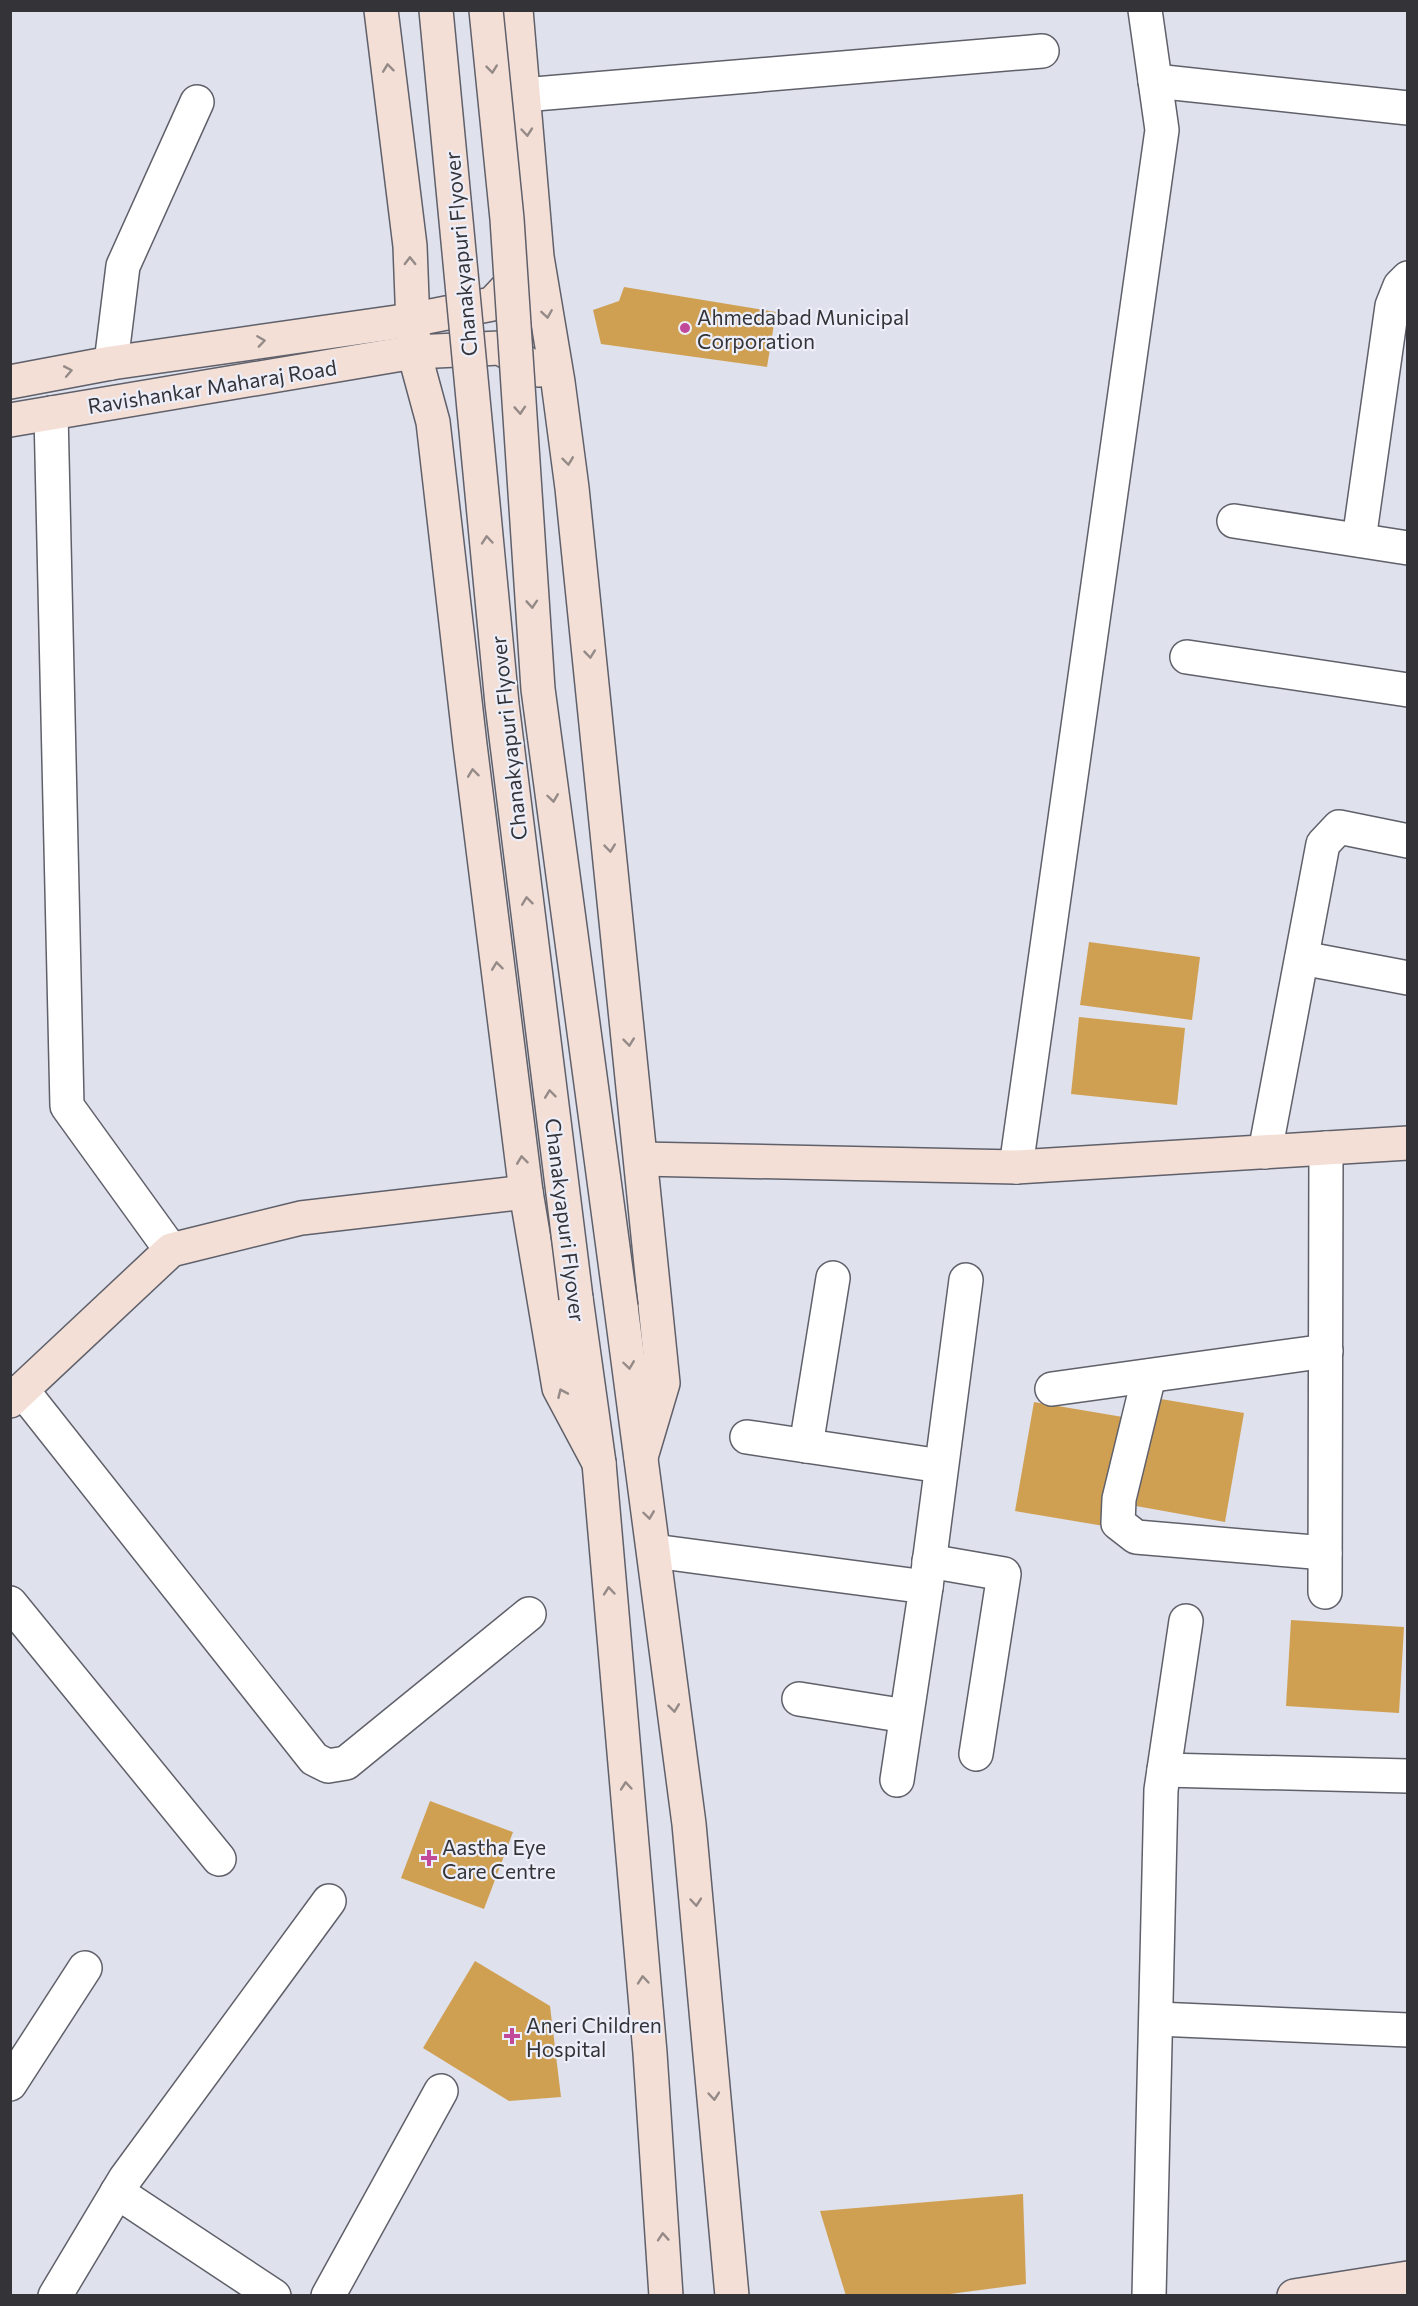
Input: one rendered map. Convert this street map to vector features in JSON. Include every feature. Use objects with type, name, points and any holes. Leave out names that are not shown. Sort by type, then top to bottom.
[{"type":"main road","points":[[381,10],[410,246],[414,352],[433,422],[470,745],[526,1192],[559,1389],[599,1463]]},
{"type":"main road","name":"Chanakyapuri Flyover","points":[[436,10],[502,704],[576,1298],[599,1463],[650,2053],[666,2295]]},
{"type":"main road","name":"Chanakyapuri Flyover","points":[[486,10],[508,231],[538,689],[689,1824],[732,2295]]},
{"type":"main road","points":[[516,10],[537,256],[558,382],[597,718],[663,1383],[641,1457]]},
{"type":"main road","name":"Ravishankar Maharaj Road","points":[[10,382],[111,363],[411,320],[492,304],[537,256]]},
{"type":"main road","name":"Ravishankar Maharaj Road","points":[[10,420],[414,352],[500,348],[558,382]]},
{"type":"main road","points":[[641,1159],[1016,1167],[1407,1143]]},
{"type":"main road","points":[[16,1396],[171,1250],[302,1218],[526,1192]]},
{"type":"main road","points":[[1294,2295],[1407,2278]]},
{"type":"street","points":[[1016,1167],[1162,130],[1144,10]]},
{"type":"street","points":[[524,95],[1042,51]]},
{"type":"street","points":[[1155,81],[1407,108]]},
{"type":"street","points":[[111,363],[123,266],[197,102]]},
{"type":"street","points":[[1359,540],[1400,308],[1400,286],[1407,278]]},
{"type":"street","points":[[51,413],[67,1106],[171,1250]]},
{"type":"street","points":[[1234,521],[1407,548]]},
{"type":"street","points":[[1187,657],[1407,690]]},
{"type":"street","points":[[1265,1152],[1323,844],[1328,836],[1339,827],[1407,841]]},
{"type":"street","points":[[1302,958],[1407,978]]},
{"type":"street","points":[[1325,1592],[1326,1148]]},
{"type":"street","points":[[806,1446],[833,1278]]},
{"type":"street","points":[[897,1780],[966,1280]]},
{"type":"street","points":[[1052,1389],[1326,1351]]},
{"type":"street","points":[[1149,1376],[1119,1499],[1118,1523],[1136,1537],[1325,1553]]},
{"type":"street","points":[[16,1396],[314,1758],[328,1766],[346,1763],[529,1614]]},
{"type":"street","points":[[747,1437],[941,1467]]},
{"type":"street","points":[[654,1551],[927,1574],[1004,1574],[976,1754]]},
{"type":"street","points":[[10,1604],[219,1859]]},
{"type":"street","points":[[1149,2295],[1161,1790],[1186,1622]]},
{"type":"street","points":[[799,1699],[906,1716]]},
{"type":"street","points":[[1164,1770],[1407,1776]]},
{"type":"street","points":[[55,2295],[117,2192],[216,2052],[329,1901]]},
{"type":"street","points":[[10,2084],[85,1968]]},
{"type":"street","points":[[1157,2019],[1407,2030]]},
{"type":"street","points":[[328,2295],[441,2091]]},
{"type":"street","points":[[117,2192],[274,2295]]},
{"type":"building","name":"Ahmedabad Municipal Corporation","points":[[624,287],[776,312],[767,367],[601,344],[593,310],[619,301]]},
{"type":"building","points":[[1089,942],[1200,957],[1192,1020],[1080,1005]]},
{"type":"building","points":[[1079,1017],[1185,1028],[1177,1105],[1071,1094]]},
{"type":"building","points":[[1155,1398],[1244,1413],[1225,1522],[1136,1506]]},
{"type":"building","points":[[1034,1402],[1123,1417],[1104,1526],[1015,1511]]},
{"type":"building","points":[[1291,1620],[1404,1627],[1399,1713],[1286,1706]]},
{"type":"building","points":[[430,1801],[513,1832],[484,1909],[401,1878]]},
{"type":"building","points":[[475,1961],[550,2006],[561,2097],[509,2101],[423,2048]]},
{"type":"building","points":[[1023,2194],[1026,2284],[935,2296],[846,2296],[820,2211]]},
{"type":"place","name":"Ahmedabad Municipal Corporation","points":[[685,328]]},
{"type":"place","name":"Aastha Eye Care Centre","points":[[429,1858]]},
{"type":"place","name":"Aneri Children Hospital","points":[[512,2036]]}]
